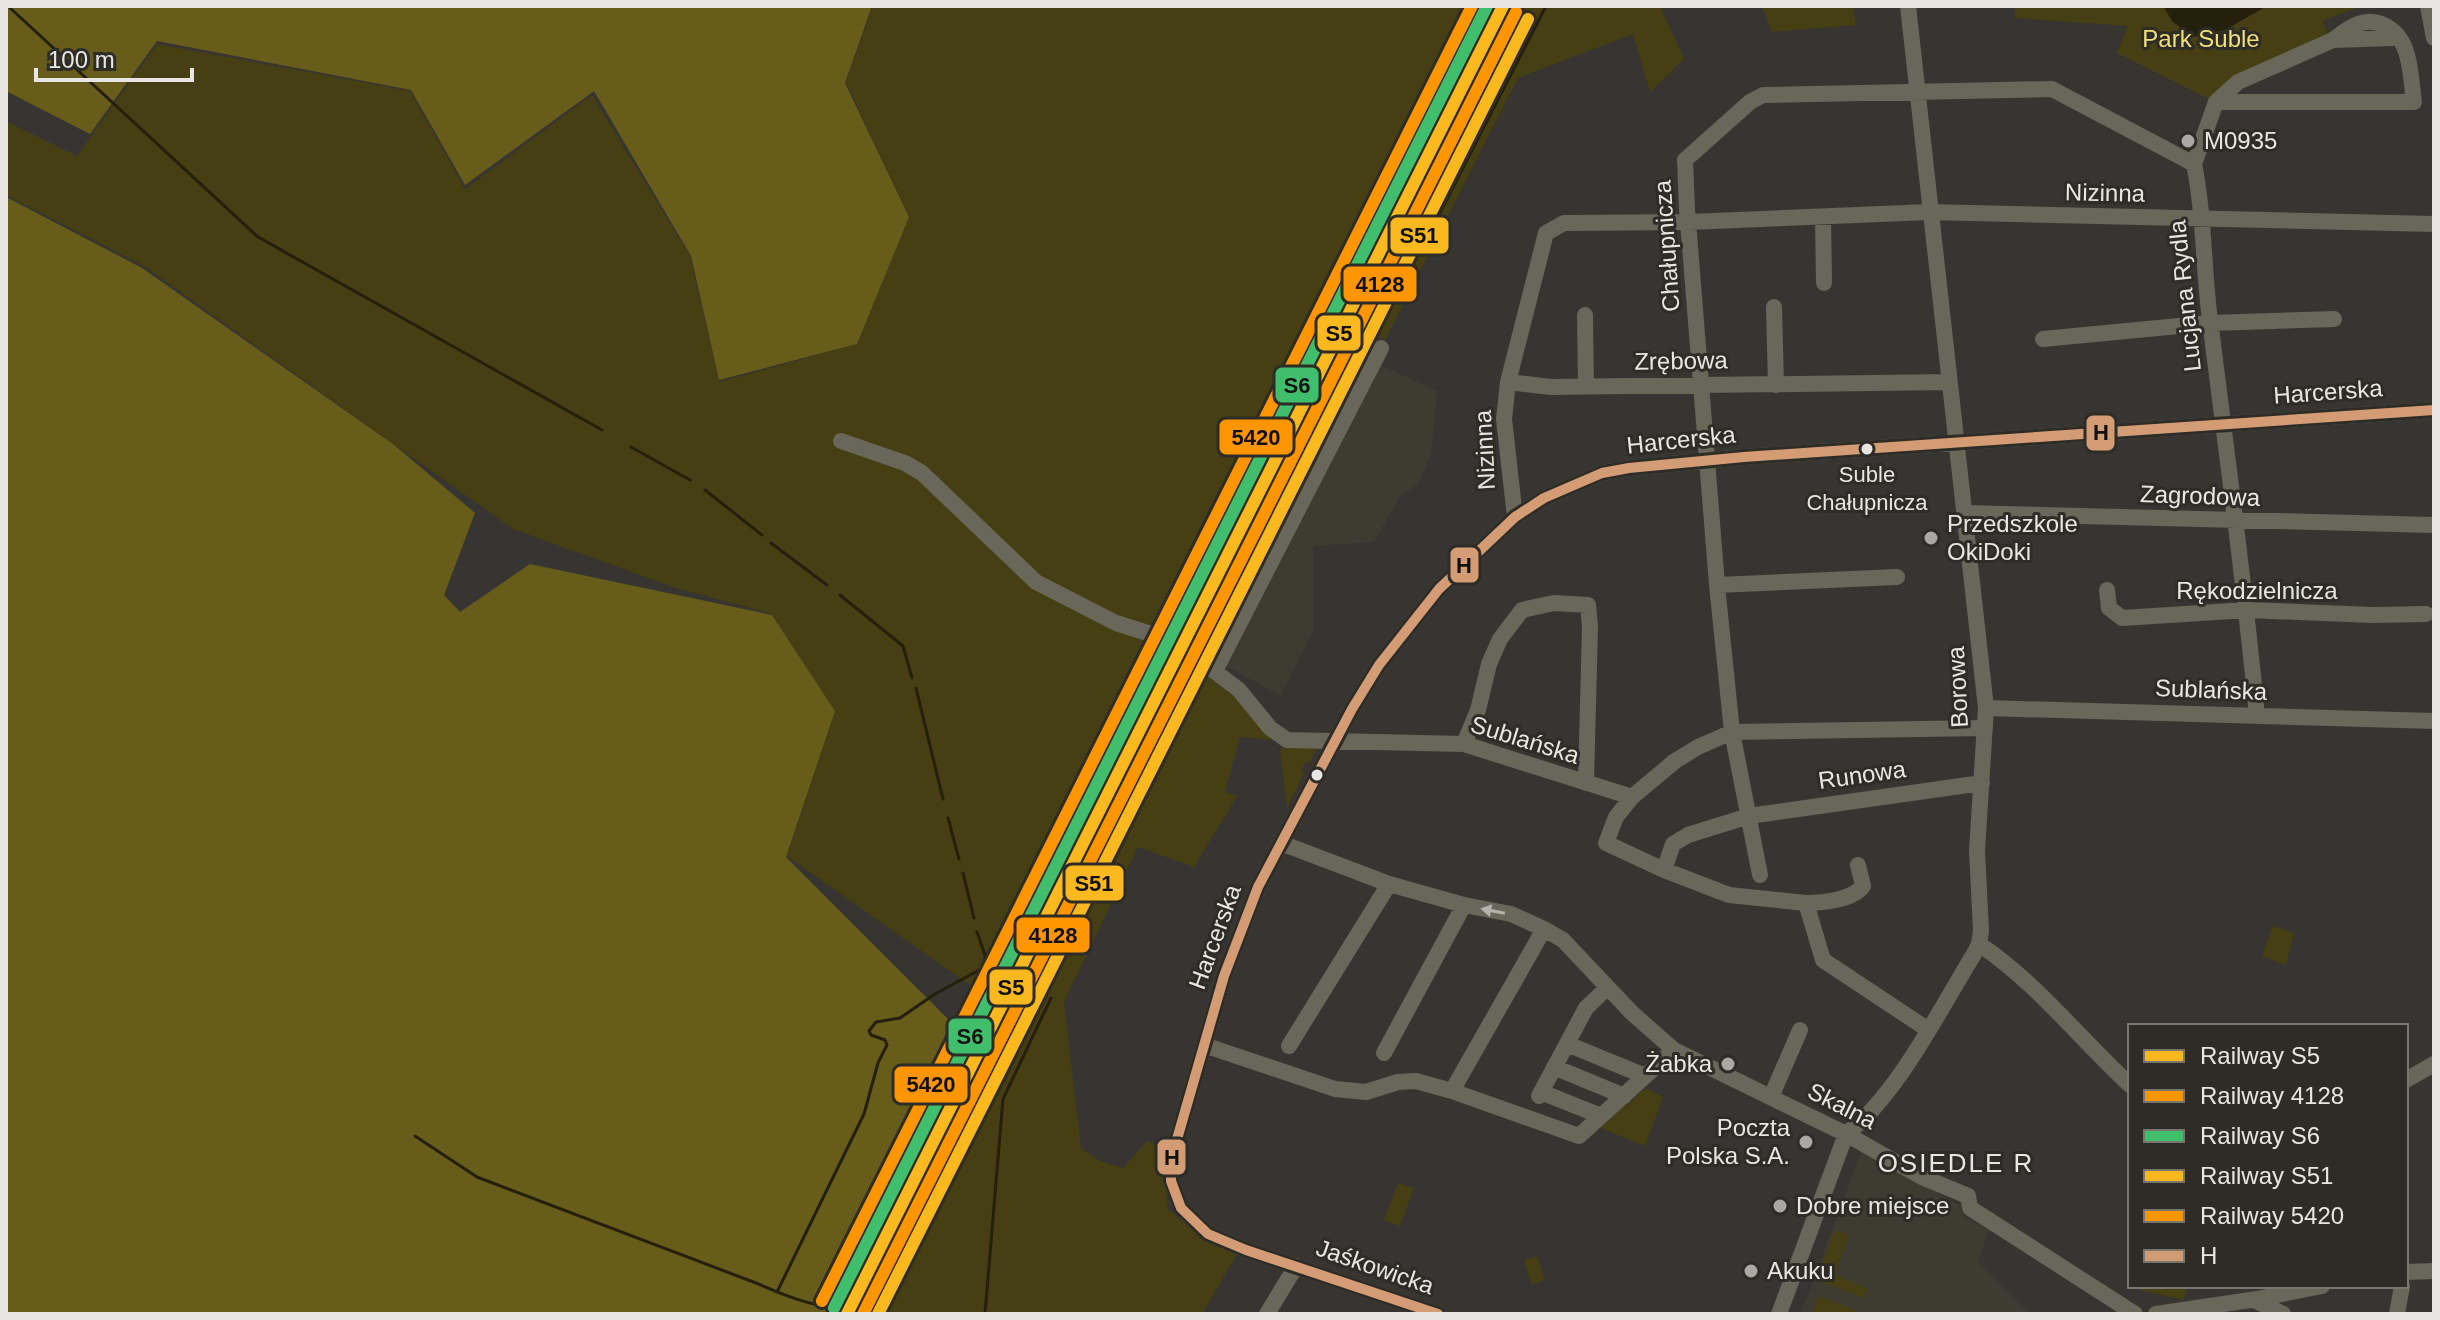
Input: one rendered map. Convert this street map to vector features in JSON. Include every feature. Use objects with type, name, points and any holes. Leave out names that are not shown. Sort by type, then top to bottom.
[{"type":"street","name":"Borowa","points":[[1908,6],[1986,708],[1977,851],[1979,944]]},
{"type":"street","points":[[2428,6],[2434,38]]},
{"type":"street","points":[[1917,92],[2052,89],[2194,164],[2216,102],[2238,82],[2333,40],[2384,32],[2405,47],[2414,102],[2216,102]]},
{"type":"street","name":"Chałupnicza","points":[[1732,732],[1706,461],[1685,160],[1750,102],[1763,95],[1917,92]]},
{"type":"street","name":"Lucjana Rydla","points":[[2194,164],[2257,716]]},
{"type":"street","name":"Nizinna","points":[[1515,517],[1504,419],[1508,382],[1546,233],[1569,222],[1689,222],[1929,212],[2434,224]]},
{"type":"street","points":[[1823,217],[1824,283]]},
{"type":"street","points":[[1774,307],[1776,385]]},
{"type":"street","points":[[1585,315],[1586,387]]},
{"type":"street","points":[[2043,339],[2210,323],[2334,319]]},
{"type":"street","points":[[1215,671],[1381,348]]},
{"type":"street","name":"Zrębowa","points":[[1508,382],[1586,387],[1948,382]]},
{"type":"street","name":"Harcerska","points":[[1204,1045],[1224,976],[1258,887],[1379,665],[1439,589],[1515,517],[1544,498],[1602,473],[1706,461],[2434,410]]},
{"type":"street","name":"Sublańska","points":[[841,441],[905,463],[922,473],[1036,582],[1116,623],[1182,647],[1239,690],[1278,736],[1287,740],[1464,744],[1632,797]]},
{"type":"street","name":"Zagrodowa","points":[[1965,513],[2434,525]]},
{"type":"street","points":[[1717,585],[1897,577]]},
{"type":"street","name":"Rękodzielnicza","points":[[2107,590],[2109,608],[2122,618],[2247,610],[2426,614]]},
{"type":"street","points":[[1464,744],[1478,710],[1489,664],[1500,639],[1522,610],[1554,603],[1588,605],[1586,783]]},
{"type":"street","name":"Sublańska","points":[[1986,708],[2434,721]]},
{"type":"street","points":[[1858,865],[1863,886],[1859,892],[1818,903],[1806,903],[1729,895],[1606,843],[1616,817],[1632,797],[1687,754],[1732,732],[1985,728]]},
{"type":"street","points":[[1732,732],[1760,875]]},
{"type":"street","name":"Runowa","points":[[1664,870],[1673,844],[1688,835],[1749,816],[1982,783]]},
{"type":"street","name":"Skalna","points":[[1281,843],[1389,884],[1464,905],[1511,914],[1544,929],[1563,940],[1604,986],[1674,1050],[1846,1134],[1922,1177],[1968,1196],[1970,1208],[2135,1314]]},
{"type":"street","points":[[1289,1046],[1389,884]]},
{"type":"street","points":[[1806,903],[1823,960],[1927,1029]]},
{"type":"street","points":[[1384,1053],[1464,905]]},
{"type":"street","points":[[1452,1091],[1544,929]]},
{"type":"street","points":[[1779,1314],[1846,1134],[1884,1097],[1979,944],[2054,1005],[2128,1083]]},
{"type":"street","points":[[1601,1116],[1540,1094],[1586,1008],[1604,986]]},
{"type":"street","points":[[1771,1097],[1800,1030]]},
{"type":"street","points":[[1567,1044],[1645,1076]]},
{"type":"street","points":[[1204,1045],[1343,1090],[1366,1092],[1398,1082],[1416,1081],[1579,1136],[1674,1050]]},
{"type":"street","name":"Jaśkowicka","points":[[1204,1045],[1171,1160],[1174,1192],[1181,1208],[1208,1234],[1438,1314]]},
{"type":"street","points":[[2408,1079],[2434,1064]]},
{"type":"street","points":[[1554,1067],[1624,1096]]},
{"type":"street","name":"Jaśkowicka","points":[[1267,1314],[1296,1266]]},
{"type":"street","points":[[2408,1272],[2434,1271]]},
{"type":"street","points":[[2156,1314],[2312,1288]]},
{"type":"street","points":[[2397,1314],[2402,1288]]},
{"type":"street","points":[[2254,1300],[2283,1314]]},
{"type":"shaded area","points":[[6,6],[872,6],[845,83],[909,217],[857,344],[719,380],[691,256],[594,91],[465,185],[411,90],[157,41],[90,134],[6,91]]},
{"type":"shaded area","points":[[2163,6],[2267,6],[2225,30],[2192,37],[2172,21]]},
{"type":"shaded area","points":[[6,197],[142,268],[393,444],[475,513],[444,595],[460,612],[530,564],[772,615],[835,711],[786,857],[968,1039],[827,1314],[6,1314]]},
{"type":"shaded area","points":[[1374,362],[1437,391],[1431,455],[1417,485],[1401,495],[1374,542],[1313,546],[1313,632],[1281,696],[1219,662]]},
{"type":"shaded area","points":[[1862,1149],[1959,1205],[1964,1216],[1989,1230],[1978,1261],[2030,1314],[1801,1314]]},
{"type":"green space","points":[[873,6],[1473,6],[1143,643],[981,993],[787,856],[835,711],[772,614],[676,588],[513,529],[144,266],[6,195],[6,121],[77,156],[157,44],[410,91],[465,189],[592,95],[690,256],[719,382],[857,344],[909,217],[846,82]]},
{"type":"green space","points":[[1519,6],[1660,6],[1684,59],[1650,92],[1633,34],[1518,78],[1385,340],[1359,327]]},
{"type":"green space","points":[[1762,6],[1853,6],[1856,25],[1772,32]]},
{"type":"green space","name":"Park Suble","points":[[2015,6],[2361,6],[2322,21],[2329,36],[2211,100],[2117,53],[2128,26],[2015,18]]},
{"type":"green space","points":[[1193,664],[1250,710],[1272,740],[1240,737],[1225,792],[1237,796],[1194,867],[1138,847],[1064,1002],[1081,1148],[1100,1161],[1123,1168],[1147,1141],[1163,1147],[1168,1209],[1200,1236],[1237,1254],[1202,1314],[867,1314],[891,1260]]},
{"type":"green space","points":[[1284,745],[1317,747],[1309,764],[1306,762],[1301,770],[1304,773],[1287,808],[1280,751]]},
{"type":"green space","points":[[2273,926],[2294,933],[2286,965],[2262,956]]},
{"type":"green space","points":[[968,1039],[979,1046],[844,1314],[827,1314]]},
{"type":"green space","points":[[1646,1088],[1663,1097],[1645,1146],[1600,1128]]},
{"type":"green space","points":[[1398,1183],[1414,1188],[1400,1226],[1384,1220]]},
{"type":"green space","points":[[1835,1230],[1849,1235],[1835,1274],[1867,1288],[1864,1298],[1816,1280]]},
{"type":"green space","points":[[1537,1256],[1545,1280],[1532,1285],[1524,1260]]},
{"type":"green space","points":[[2140,1288],[2187,1288],[2184,1300]]},
{"type":"green space","points":[[1819,1296],[1864,1314],[1812,1314]]},
{"type":"waterway","points":[[8,6],[258,237],[602,430]]},
{"type":"waterway","points":[[1427,238],[1546,6]]},
{"type":"waterway","points":[[1306,476],[1368,350]]},
{"type":"waterway","points":[[631,447],[690,480]]},
{"type":"waterway","points":[[705,490],[762,535]]},
{"type":"waterway","points":[[771,543],[827,585]]},
{"type":"waterway","points":[[840,595],[903,646],[912,678]]},
{"type":"waterway","points":[[916,688],[943,799]]},
{"type":"waterway","points":[[948,818],[959,859]]},
{"type":"waterway","points":[[963,873],[974,918]]},
{"type":"waterway","points":[[777,1292],[864,1114],[878,1063],[887,1045],[885,1040],[871,1035],[869,1031],[876,1022],[900,1018],[935,994],[985,967],[985,955],[977,932]]},
{"type":"waterway","points":[[985,1314],[1003,1099],[1051,998]]},
{"type":"waterway","points":[[415,1136],[477,1177],[787,1296],[842,1309]]},
{"type":"rail line","name":"5420","points":[[822,1301],[1472,6]]},
{"type":"rail line","name":"S6","points":[[834,1308],[1487,6]]},
{"type":"rail line","name":"S5","points":[[847,1314],[1503,6]]},
{"type":"rail line","name":"4128","points":[[863,1314],[1516,12]]},
{"type":"rail line","name":"S51","points":[[878,1314],[1528,19]]},
{"type":"transit line","name":"H","points":[[1438,1314],[1246,1250],[1208,1234],[1181,1208],[1171,1181],[1171,1160],[1224,976],[1258,887],[1352,709],[1379,665],[1439,589],[1515,517],[1544,498],[1602,473],[1629,468],[1744,457],[2434,410]]},
{"type":"place","name":"M0935","points":[[2188,141]]},
{"type":"place","name":"Suble Chałupnicza","points":[[1867,449]]},
{"type":"place","name":"Przedszkole OkiDoki","points":[[1931,538]]},
{"type":"place","name":"Żabka","points":[[1728,1064]]},
{"type":"place","name":"Poczta Polska S.A.","points":[[1806,1142]]},
{"type":"place","name":"Dobre miejsce","points":[[1780,1206]]},
{"type":"place","name":"Akuku","points":[[1751,1271]]},
{"type":"district","name":"OSIEDLE R","points":[[1956,1163]]}]
